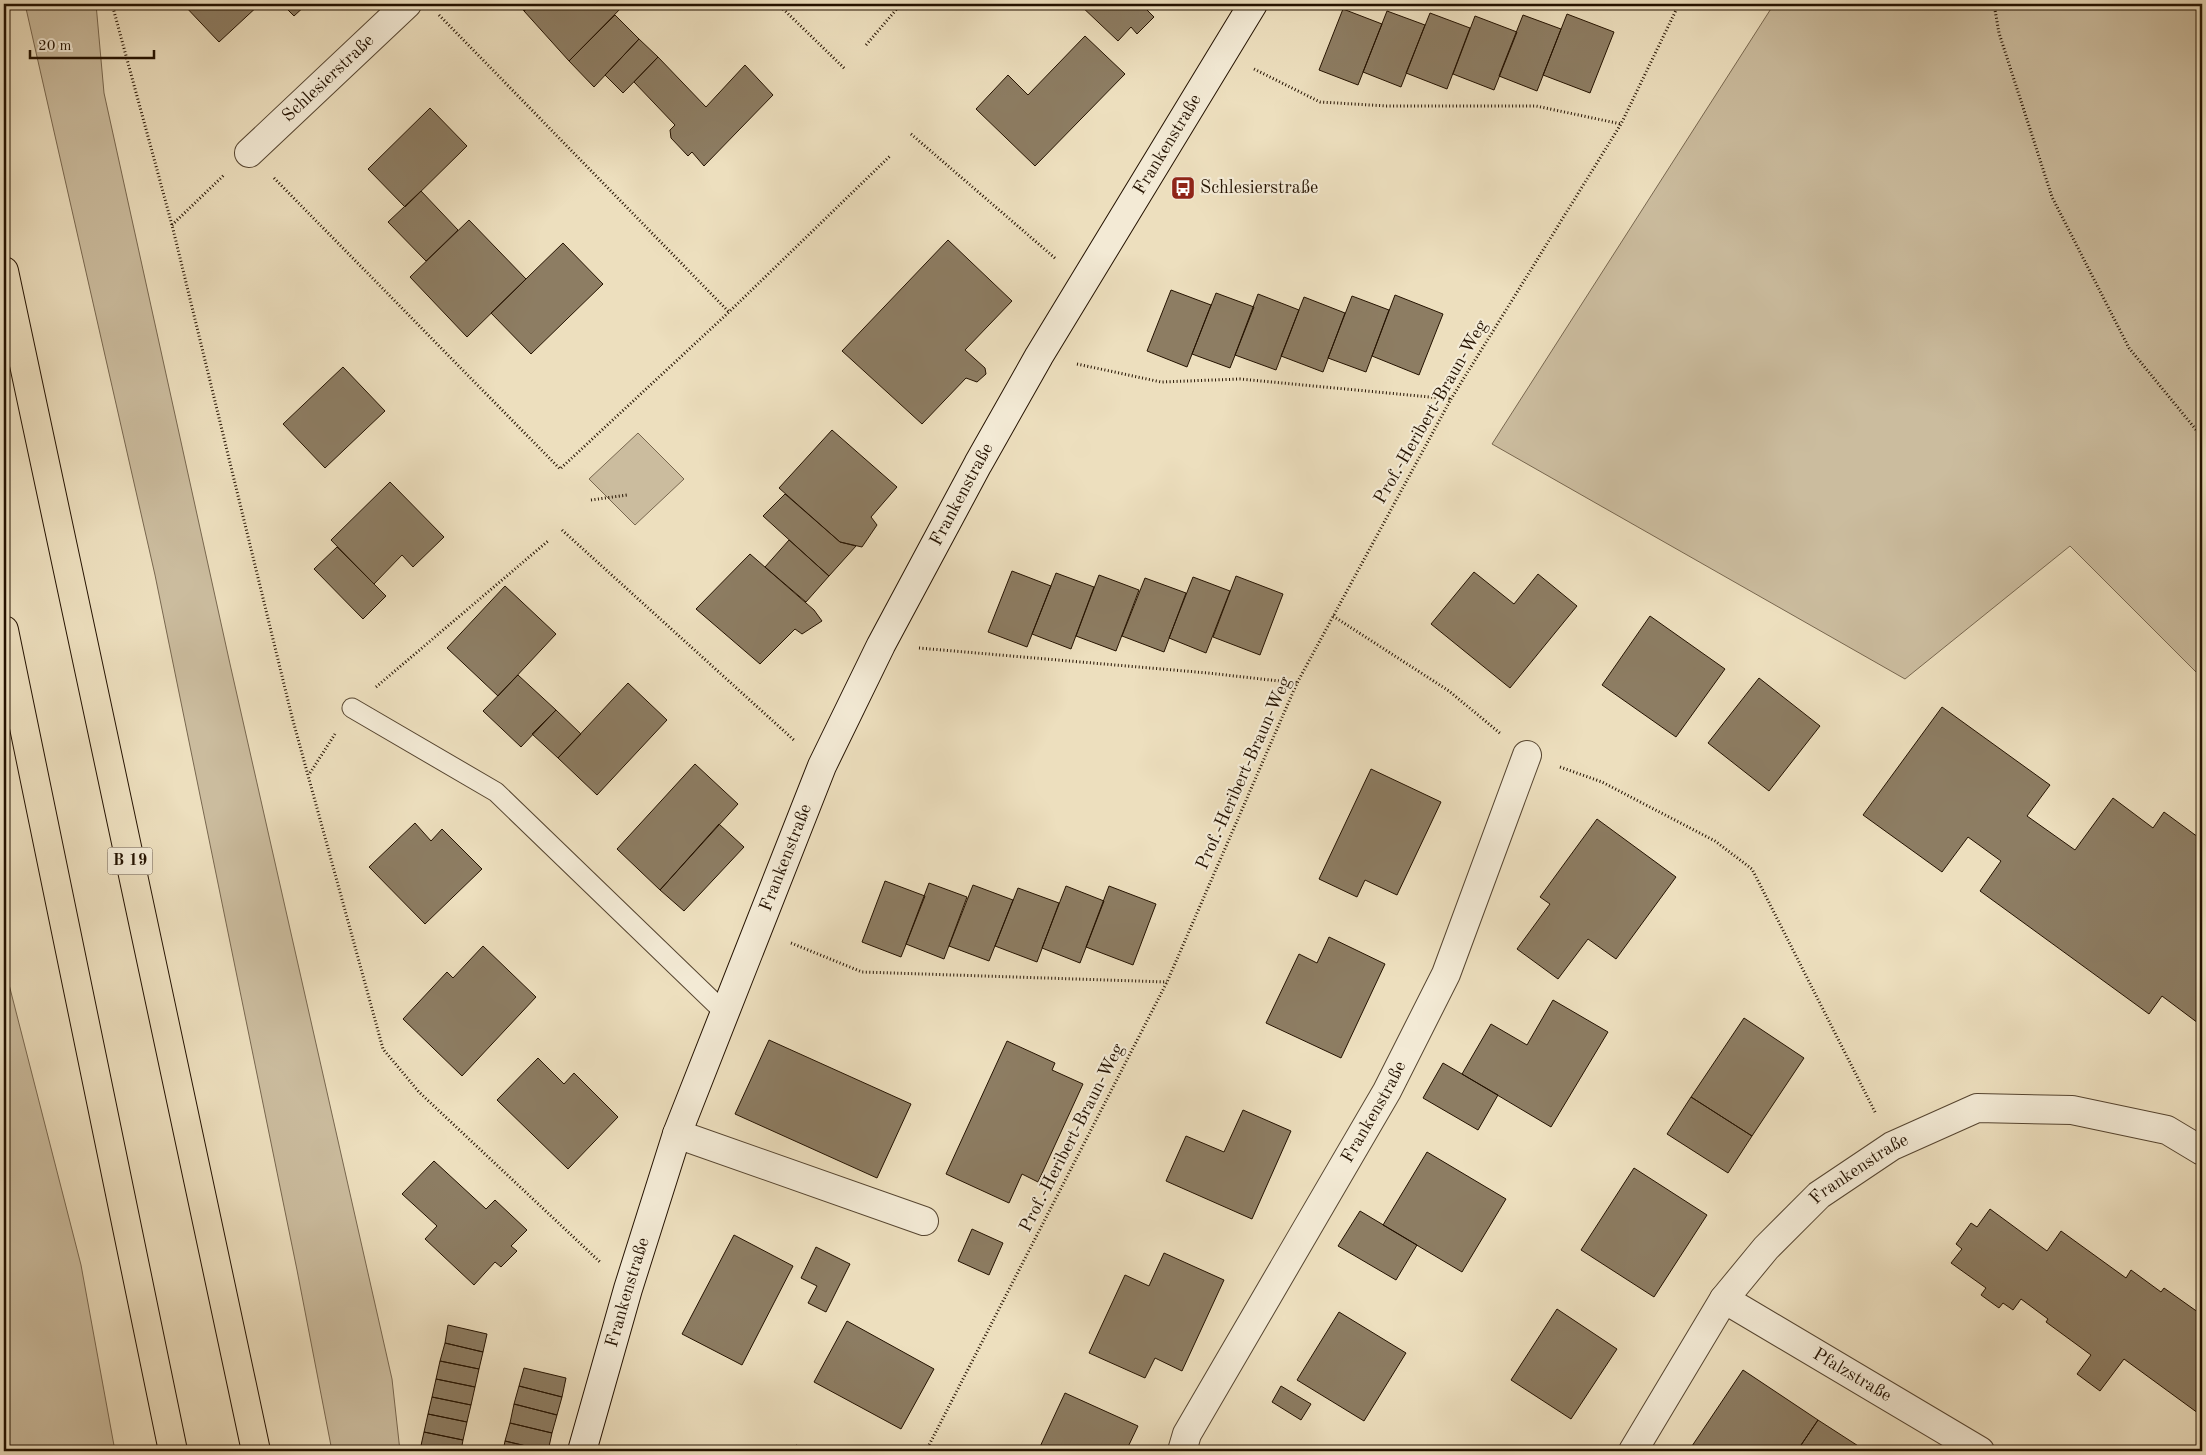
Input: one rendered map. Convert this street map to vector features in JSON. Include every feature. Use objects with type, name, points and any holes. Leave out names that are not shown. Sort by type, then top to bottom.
[{"type":"highway","name":"B 19","points":[[4,271],[256,1451]]},
{"type":"highway","points":[[4,630],[173,1451]]},
{"type":"street","name":"Schlesierstraße","points":[[249,153],[407,4]]},
{"type":"street","name":"Frankenstraße","points":[[582,1451],[628,1289],[677,1134],[822,766],[881,645],[978,464],[1039,356],[1253,4]]},
{"type":"street","name":"Frankenstraße","points":[[1182,1451],[1187,1434],[1387,1091],[1446,974],[1527,755]]},
{"type":"street","name":"Frankenstraße","points":[[1633,1451],[1724,1299],[1766,1248],[1820,1195],[1892,1146],[1976,1108],[2072,1110],[2167,1130],[2202,1151]]},
{"type":"street","points":[[677,1134],[924,1221]]},
{"type":"street","name":"Pfalzstraße","points":[[1724,1299],[1980,1451]]},
{"type":"lane","points":[[352,708],[496,792],[724,1012]]},
{"type":"path","points":[[112,4],[172,225],[292,717],[383,1049],[419,1092],[628,1289]]},
{"type":"path","points":[[778,4],[844,69]]},
{"type":"path","points":[[866,45],[901,4]]},
{"type":"path","name":"Prof.-Heribert-Braun-Weg","points":[[926,1451],[1167,982],[1297,684],[1451,399],[1621,124],[1678,4]]},
{"type":"path","points":[[1994,4],[1999,33],[2052,196],[2129,348],[2202,437]]},
{"type":"path","points":[[435,11],[728,312]]},
{"type":"path","points":[[1223,54],[1320,102],[1387,106],[1536,106],[1621,124]]},
{"type":"path","points":[[911,134],[1085,283]]},
{"type":"path","points":[[172,225],[249,153],[560,469],[728,312],[890,156]]},
{"type":"path","points":[[1039,356],[1161,382],[1240,379],[1451,399]]},
{"type":"path","points":[[591,500],[627,495]]},
{"type":"path","points":[[562,530],[822,766]]},
{"type":"path","points":[[309,774],[352,708],[548,541]]},
{"type":"path","points":[[1333,616],[1449,691]]},
{"type":"path","points":[[881,645],[1208,673],[1297,684]]},
{"type":"path","points":[[1602,782],[1715,841],[1752,868],[1892,1146]]},
{"type":"path","points":[[757,930],[862,972],[1167,982]]},
{"type":"shaded area","points":[[25,4],[96,4],[104,93],[230,664],[392,1379],[400,1451],[332,1451],[297,1270],[155,575]]},
{"type":"shaded area","points":[[1774,4],[2202,4],[2202,678],[2070,546],[1905,679],[1492,444]]},
{"type":"shaded area","points":[[638,433],[684,479],[635,525],[589,479]]},
{"type":"shaded area","points":[[4,965],[81,1265],[115,1451],[7,1451],[4,1439]]},
{"type":"building","points":[[183,4],[260,4],[219,42]]},
{"type":"building","points":[[282,4],[307,4],[294,16]]},
{"type":"building","points":[[518,4],[532,4],[524,11]]},
{"type":"building","points":[[532,4],[625,4],[569,61],[524,11]]},
{"type":"building","points":[[1079,4],[1153,4],[1147,10],[1154,17],[1137,34],[1131,27],[1118,41]]},
{"type":"building","points":[[1343,9],[1382,24],[1358,85],[1319,70]]},
{"type":"building","points":[[1387,11],[1425,25],[1401,87],[1363,72]]},
{"type":"building","points":[[1430,13],[1470,28],[1447,89],[1406,73]]},
{"type":"building","points":[[1567,14],[1614,32],[1590,93],[1543,75]]},
{"type":"building","points":[[615,15],[639,39],[594,87],[569,61]]},
{"type":"building","points":[[1523,15],[1561,29],[1537,91],[1499,76]]},
{"type":"building","points":[[1475,16],[1517,32],[1494,90],[1453,74]]},
{"type":"building","points":[[1085,36],[1125,74],[1035,166],[976,109],[1008,75],[1028,95]]},
{"type":"building","points":[[639,39],[658,57],[623,93],[605,75]]},
{"type":"building","points":[[658,57],[706,107],[745,65],[773,95],[704,166],[692,152],[688,156],[671,138],[670,130],[675,125],[634,82]]},
{"type":"building","points":[[430,108],[467,146],[405,207],[368,169]]},
{"type":"building","points":[[421,191],[458,230],[426,261],[388,222]]},
{"type":"building","points":[[469,220],[526,279],[467,337],[410,277]]},
{"type":"building","points":[[948,240],[1012,301],[965,350],[985,368],[986,374],[977,382],[966,378],[922,424],[842,351]]},
{"type":"building","points":[[563,243],[603,284],[531,354],[491,313]]},
{"type":"building","points":[[1171,290],[1211,305],[1187,367],[1147,351]]},
{"type":"building","points":[[1216,293],[1254,307],[1230,368],[1192,354]]},
{"type":"building","points":[[1258,294],[1299,310],[1276,370],[1235,355]]},
{"type":"building","points":[[1395,295],[1443,314],[1419,375],[1372,356]]},
{"type":"building","points":[[1352,296],[1389,310],[1366,372],[1328,358]]},
{"type":"building","points":[[1304,297],[1345,313],[1323,372],[1281,356]]},
{"type":"building","points":[[343,367],[385,411],[325,468],[283,424]]},
{"type":"building","points":[[832,430],[897,487],[871,517],[877,525],[862,547],[840,542],[779,488]]},
{"type":"building","points":[[390,482],[444,537],[413,567],[402,555],[374,584],[331,540]]},
{"type":"building","points":[[785,494],[840,542],[856,546],[829,576],[763,516]]},
{"type":"building","points":[[789,540],[829,576],[806,602],[765,567]]},
{"type":"building","points":[[337,547],[386,596],[363,619],[314,569]]},
{"type":"building","points":[[750,554],[814,610],[822,621],[802,634],[795,629],[760,664],[696,609]]},
{"type":"building","points":[[1012,571],[1051,586],[1027,647],[988,632]]},
{"type":"building","points":[[1474,572],[1514,604],[1538,574],[1577,606],[1510,688],[1431,624]]},
{"type":"building","points":[[1056,573],[1094,587],[1071,649],[1032,634]]},
{"type":"building","points":[[1099,575],[1139,590],[1116,651],[1076,636]]},
{"type":"building","points":[[1236,576],[1283,594],[1260,655],[1213,637]]},
{"type":"building","points":[[1193,577],[1230,591],[1206,653],[1169,638]]},
{"type":"building","points":[[1145,578],[1186,593],[1164,652],[1122,636]]},
{"type":"building","points":[[505,586],[556,634],[498,696],[447,648]]},
{"type":"building","points":[[1650,616],[1725,669],[1676,737],[1602,685]]},
{"type":"building","points":[[518,675],[556,710],[521,747],[483,711]]},
{"type":"building","points":[[1759,678],[1820,726],[1769,791],[1708,743]]},
{"type":"building","points":[[628,683],[667,720],[597,795],[558,758]]},
{"type":"building","points":[[1942,707],[2050,785],[2027,816],[2075,850],[2113,798],[2153,828],[2164,812],[2202,840],[2202,1026],[2162,996],[2149,1014],[1980,891],[2001,861],[1968,837],[1942,872],[1863,815]]},
{"type":"building","points":[[556,710],[581,734],[558,758],[532,734]]},
{"type":"building","points":[[695,764],[738,804],[660,890],[617,849]]},
{"type":"building","points":[[1371,769],[1441,802],[1397,895],[1365,880],[1357,897],[1319,879]]},
{"type":"building","points":[[1597,819],[1676,877],[1616,959],[1588,939],[1558,979],[1517,949],[1550,904],[1540,897]]},
{"type":"building","points":[[415,823],[431,841],[442,829],[482,869],[425,924],[369,867]]},
{"type":"building","points":[[719,824],[744,847],[684,911],[660,890]]},
{"type":"building","points":[[885,881],[925,896],[901,957],[862,942]]},
{"type":"building","points":[[929,883],[967,897],[944,959],[906,944]]},
{"type":"building","points":[[973,885],[1013,900],[989,961],[949,946]]},
{"type":"building","points":[[1066,886],[1104,901],[1080,963],[1042,948]]},
{"type":"building","points":[[1109,886],[1156,904],[1133,965],[1086,947]]},
{"type":"building","points":[[1018,888],[1059,903],[1037,962],[995,946]]},
{"type":"building","points":[[1329,937],[1385,964],[1341,1058],[1266,1023],[1299,954],[1317,963]]},
{"type":"building","points":[[483,946],[536,997],[462,1076],[403,1019],[447,972],[453,978]]},
{"type":"building","points":[[1553,1000],[1608,1032],[1551,1127],[1462,1074],[1491,1024],[1527,1045]]},
{"type":"building","points":[[1744,1018],[1804,1058],[1752,1136],[1691,1097]]},
{"type":"building","points":[[769,1040],[911,1104],[877,1178],[735,1114]]},
{"type":"building","points":[[1007,1041],[1055,1063],[1052,1070],[1083,1084],[1038,1182],[1022,1174],[1009,1203],[946,1174]]},
{"type":"building","points":[[538,1058],[564,1084],[574,1073],[618,1117],[568,1169],[497,1100]]},
{"type":"building","points":[[1443,1063],[1498,1095],[1478,1130],[1423,1098]]},
{"type":"building","points":[[1691,1097],[1752,1136],[1728,1173],[1667,1134]]},
{"type":"building","points":[[1243,1110],[1291,1131],[1252,1219],[1166,1181],[1186,1136],[1224,1152]]},
{"type":"building","points":[[1427,1152],[1506,1199],[1462,1272],[1383,1225]]},
{"type":"building","points":[[434,1161],[486,1209],[495,1200],[527,1230],[511,1246],[517,1251],[501,1267],[495,1262],[474,1285],[425,1239],[437,1226],[402,1194]]},
{"type":"building","points":[[1634,1168],[1707,1215],[1654,1297],[1581,1250]]},
{"type":"building","points":[[1990,1209],[2047,1251],[2061,1231],[2126,1278],[2131,1270],[2161,1292],[2164,1288],[2202,1315],[2202,1416],[2124,1359],[2100,1391],[2077,1374],[2091,1355],[2046,1322],[2048,1319],[2021,1299],[2013,1310],[2003,1303],[1999,1308],[1981,1295],[1986,1288],[1951,1263],[1962,1249],[1956,1244],[1971,1223],[1977,1227]]},
{"type":"building","points":[[1360,1211],[1417,1245],[1396,1280],[1338,1246]]},
{"type":"building","points":[[972,1229],[1003,1243],[989,1275],[958,1261]]},
{"type":"building","points":[[734,1235],[793,1266],[742,1365],[682,1334]]},
{"type":"building","points":[[816,1247],[850,1264],[826,1312],[808,1303],[817,1286],[801,1278]]},
{"type":"building","points":[[1164,1253],[1224,1280],[1182,1371],[1155,1358],[1145,1378],[1089,1353],[1125,1275],[1149,1286]]},
{"type":"building","points":[[1557,1309],[1617,1349],[1571,1419],[1511,1380]]},
{"type":"building","points":[[1339,1312],[1406,1353],[1364,1421],[1297,1380]]},
{"type":"building","points":[[847,1321],[934,1369],[901,1429],[814,1382]]},
{"type":"building","points":[[448,1325],[487,1334],[483,1352],[445,1343]]},
{"type":"building","points":[[445,1343],[483,1352],[479,1369],[440,1361]]},
{"type":"building","points":[[440,1361],[479,1369],[475,1387],[436,1379]]},
{"type":"building","points":[[524,1368],[566,1378],[562,1397],[519,1386]]},
{"type":"building","points":[[1743,1370],[1818,1420],[1797,1451],[1701,1451],[1692,1446]]},
{"type":"building","points":[[436,1379],[475,1387],[471,1405],[432,1397]]},
{"type":"building","points":[[519,1386],[562,1397],[557,1415],[514,1404]]},
{"type":"building","points":[[1281,1386],[1311,1404],[1301,1420],[1272,1402]]},
{"type":"building","points":[[1065,1393],[1138,1426],[1126,1451],[1038,1451]]},
{"type":"building","points":[[432,1397],[471,1405],[467,1422],[428,1414]]},
{"type":"building","points":[[514,1404],[557,1415],[552,1433],[510,1423]]},
{"type":"building","points":[[428,1414],[467,1422],[463,1440],[424,1432]]},
{"type":"building","points":[[1818,1420],[1866,1451],[1797,1451]]},
{"type":"building","points":[[510,1423],[552,1433],[548,1451],[505,1441]]},
{"type":"building","points":[[424,1432],[463,1440],[461,1451],[420,1450]]},
{"type":"building","points":[[505,1441],[546,1451],[503,1451]]},
{"type":"building","points":[[796,1445],[808,1451],[793,1451]]},
{"type":"place","name":"Schlesierstraße","points":[[1183,188]]}]
